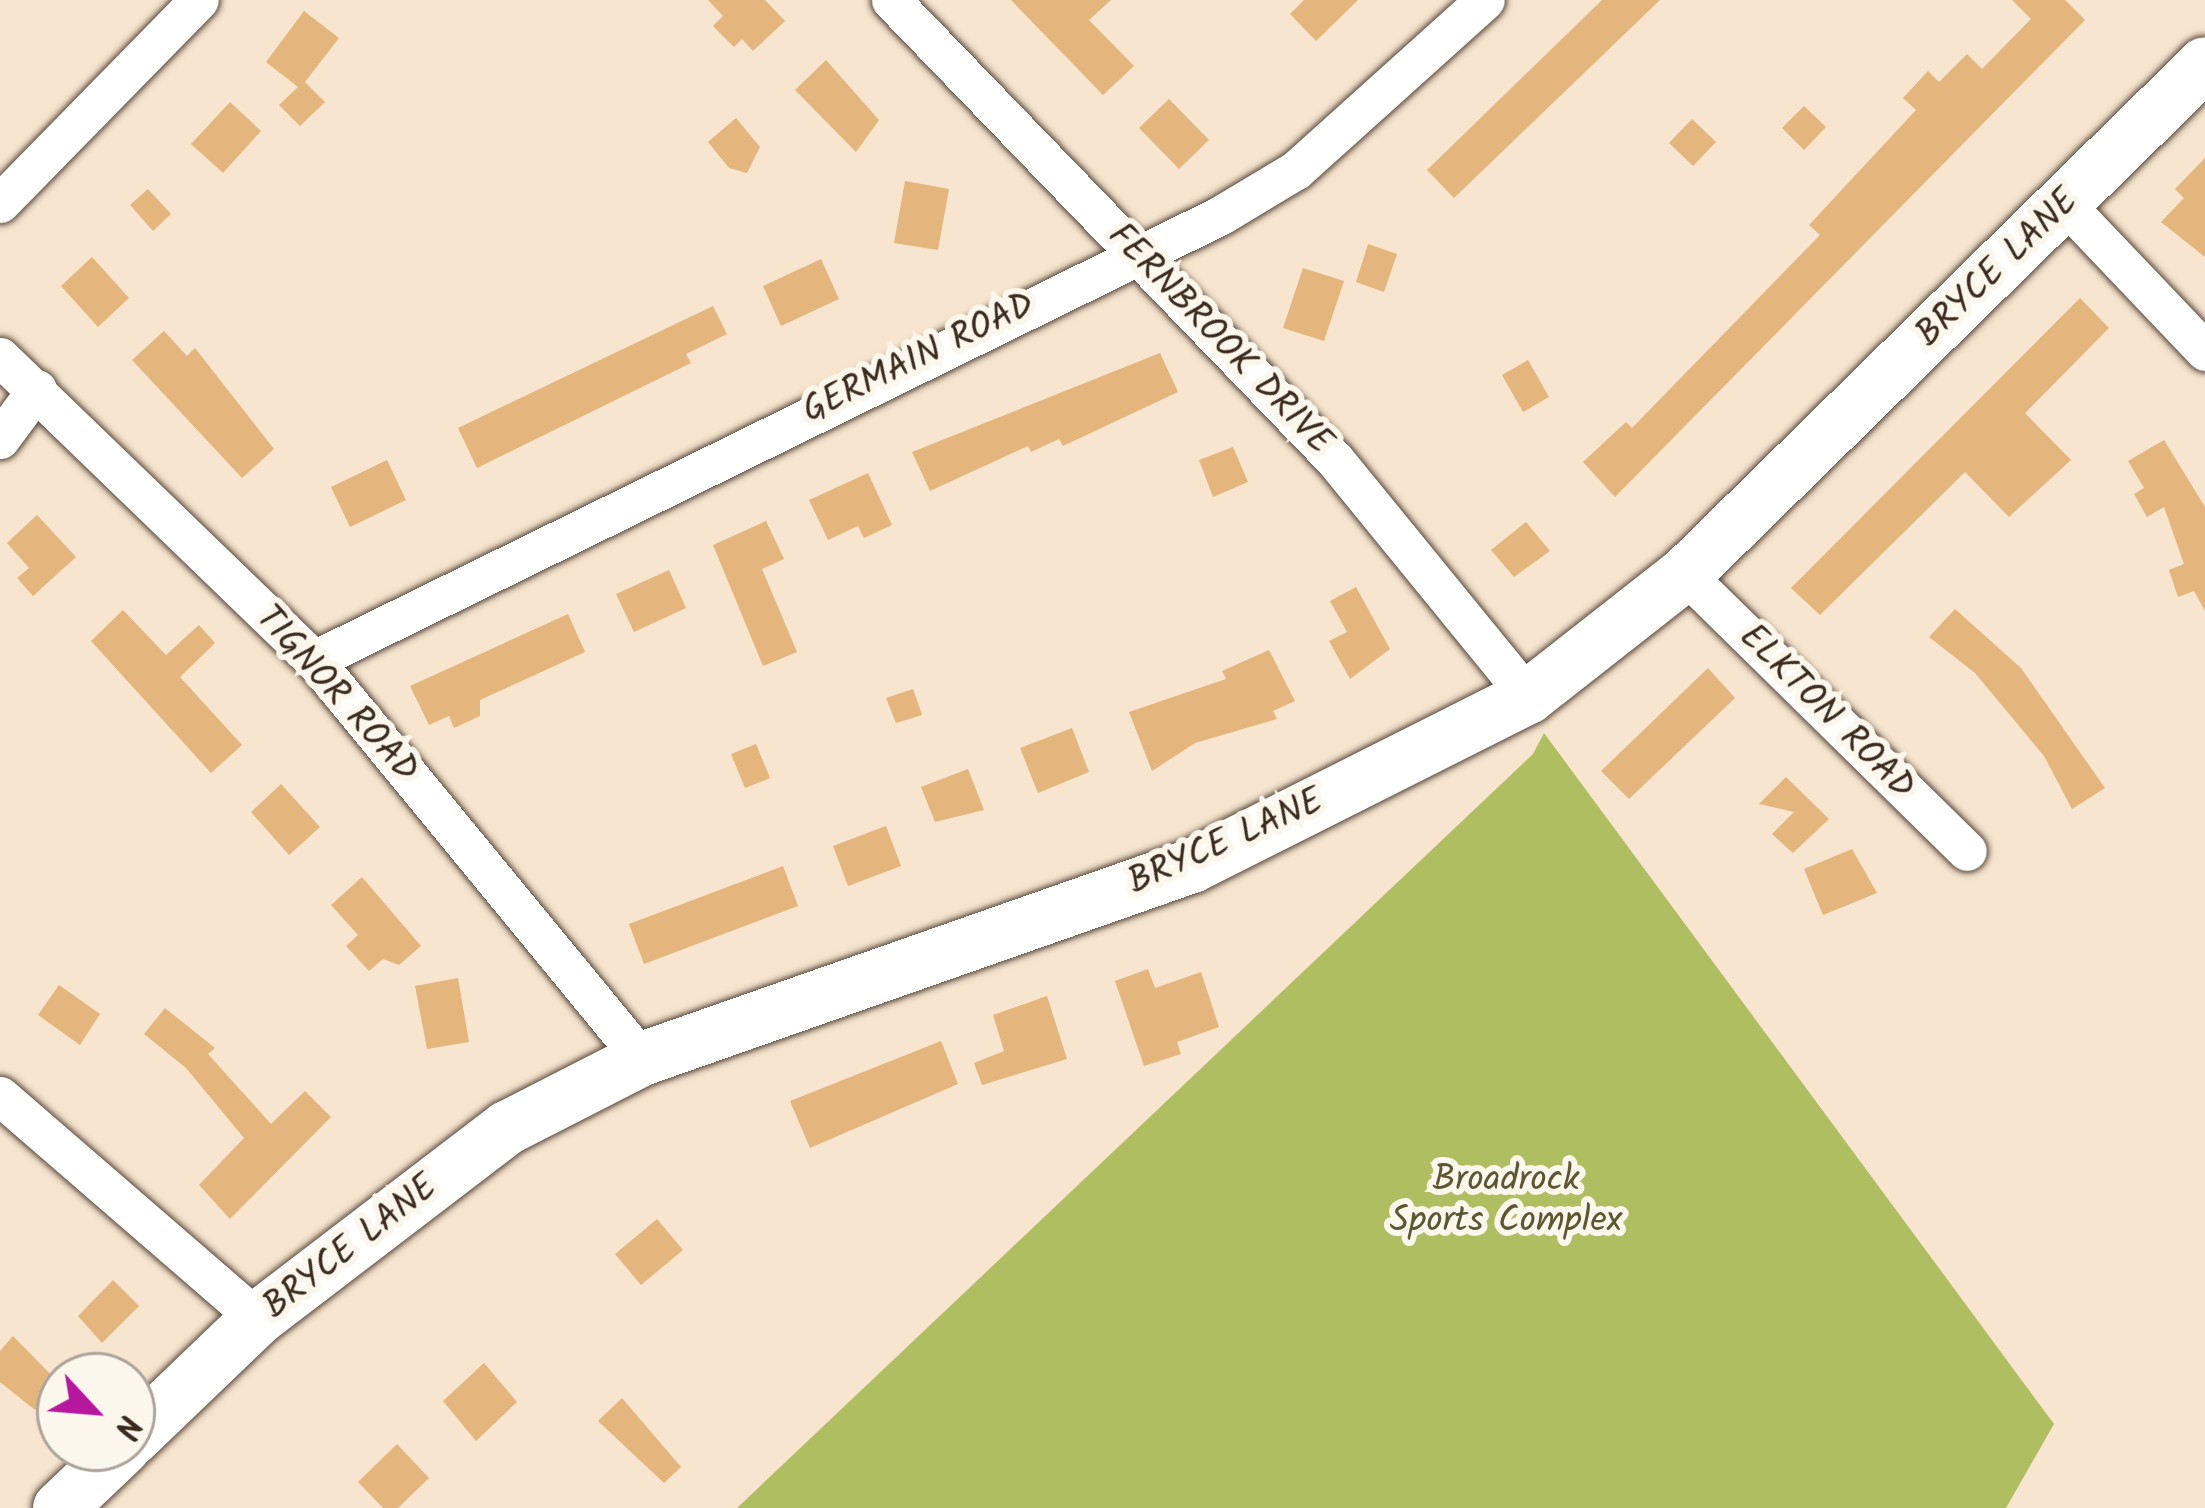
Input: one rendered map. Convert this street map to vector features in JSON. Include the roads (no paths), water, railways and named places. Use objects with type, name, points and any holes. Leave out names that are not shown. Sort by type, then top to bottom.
[{"type":"street","points":[[0,203],[199,0]]},
{"type":"street","name":"FERNBROOK DRIVE","points":[[891,0],[1335,460],[1528,697]]},
{"type":"street","name":"GERMAIN ROAD","points":[[314,660],[1133,252],[1221,215],[1296,170],[1485,0]]},
{"type":"street","name":"BRYCE LANE","points":[[156,1416],[257,1319],[507,1128],[642,1059],[1192,866],[1528,697],[1685,574],[2205,64]]},
{"type":"street","points":[[2065,204],[2205,351]]},
{"type":"street","name":"TIGNOR ROAD","points":[[0,357],[314,660],[642,1059]]},
{"type":"street","points":[[0,439],[37,389]]},
{"type":"street","name":"ELKTON ROAD","points":[[1685,574],[1967,851]]},
{"type":"street","points":[[0,1096],[257,1319]]},
{"type":"street","points":[[60,1508],[98,1472]]},
{"type":"park label","name":"Broadrock Sports Complex","points":[[1506,1200]]}]
